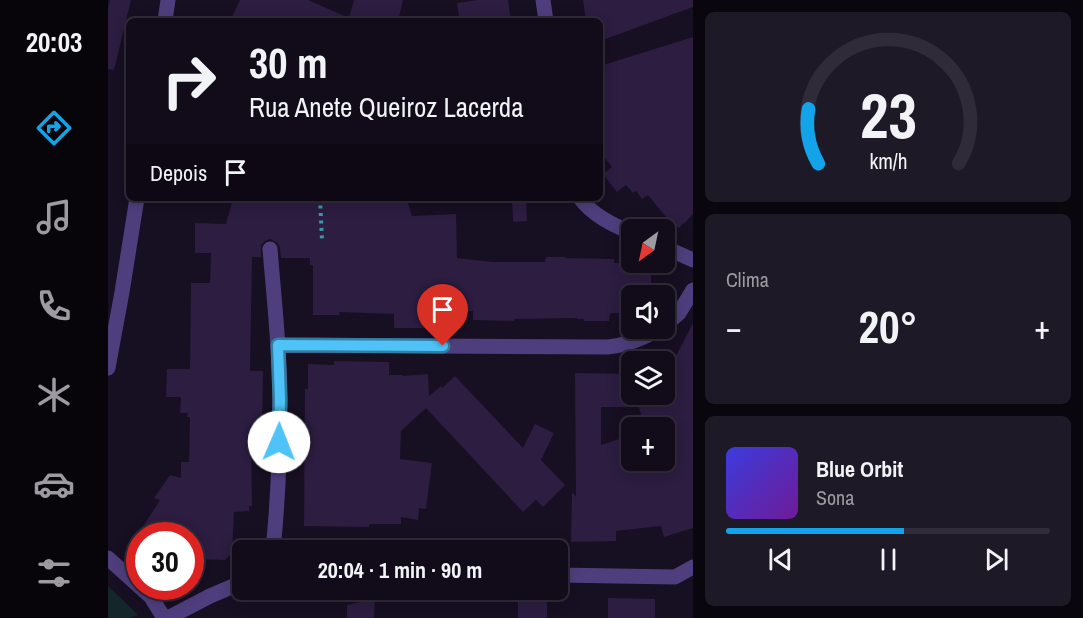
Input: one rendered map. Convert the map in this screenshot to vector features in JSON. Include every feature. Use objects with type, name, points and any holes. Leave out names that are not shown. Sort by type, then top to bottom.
[{"type":"street","points":[[165,18],[168,0]]},
{"type":"street","points":[[543,0],[546,18]]},
{"type":"street","points":[[108,368],[137,201]]},
{"type":"street","points":[[582,201],[621,228]]},
{"type":"street","points":[[270,249],[278,345],[280,412],[278,505],[274,540]]},
{"type":"street","points":[[675,252],[693,260]]},
{"type":"street","points":[[675,317],[680,313],[693,290]]},
{"type":"street","points":[[278,345],[608,347],[622,346],[642,339]]},
{"type":"street","points":[[108,558],[151,597],[166,618],[232,587]]},
{"type":"street","points":[[675,577],[693,567]]},
{"type":"street","points":[[568,575],[693,578]]},
{"type":"path","points":[[320,201],[322,240]]},
{"type":"green space","points":[[108,586],[138,615],[129,618],[108,618]]},
{"type":"building","points":[[110,0],[131,0],[114,70],[108,69]]},
{"type":"building","points":[[240,0],[308,0],[349,18],[231,18]]},
{"type":"building","points":[[354,0],[403,0],[399,18],[349,18]]},
{"type":"building","points":[[477,0],[508,0],[511,18],[460,18],[457,3]]},
{"type":"building","points":[[583,0],[693,0],[693,7],[603,40],[603,18],[586,18]]},
{"type":"building","points":[[693,37],[693,214],[679,228],[675,226],[675,219],[668,219],[648,195],[642,199],[636,191],[633,193],[626,185],[617,192],[603,174],[612,167],[603,156],[603,65]]},
{"type":"building","points":[[232,201],[407,201],[412,216],[456,214],[457,258],[493,262],[545,262],[546,257],[614,259],[614,263],[621,263],[621,273],[651,275],[651,285],[621,285],[621,313],[610,313],[609,321],[584,321],[584,319],[577,318],[473,320],[473,311],[425,311],[425,328],[394,328],[394,314],[339,312],[340,315],[313,315],[313,265],[310,265],[310,258],[281,258],[278,243],[270,239],[265,241],[261,245],[261,257],[252,257],[250,371],[263,371],[262,426],[256,426],[256,447],[251,447],[252,506],[249,506],[249,511],[234,512],[232,553],[225,560],[204,559],[204,522],[146,522],[160,500],[154,498],[170,475],[181,478],[181,462],[189,462],[190,417],[187,417],[188,413],[180,413],[181,397],[166,397],[167,369],[190,369],[191,283],[210,283],[211,253],[195,253],[195,223],[226,224]]},
{"type":"building","points":[[512,201],[526,201],[527,221],[513,222]]},
{"type":"building","points":[[693,323],[693,528],[664,537],[661,526],[616,531],[616,541],[571,542],[572,492],[576,497],[575,373],[621,374],[621,405],[632,405],[632,407],[601,407],[601,445],[621,439],[621,471],[675,471],[675,417],[641,417],[639,405],[675,405],[675,358]]},
{"type":"building","points":[[334,361],[389,362],[389,375],[428,374],[429,396],[455,376],[523,448],[535,424],[554,433],[541,460],[565,485],[543,507],[536,500],[523,512],[426,408],[401,431],[400,459],[432,463],[426,509],[419,508],[418,520],[401,517],[401,524],[369,524],[369,527],[304,526],[305,389],[308,389],[308,364],[334,365]]},
{"type":"building","points":[[608,598],[655,599],[655,618],[608,618]]},
{"type":"building","points":[[375,600],[374,618],[347,618],[347,605]]},
{"type":"building","points":[[518,600],[547,600],[547,618],[518,618]]},
{"type":"route","points":[[279,442],[278,345],[443,346]]}]
